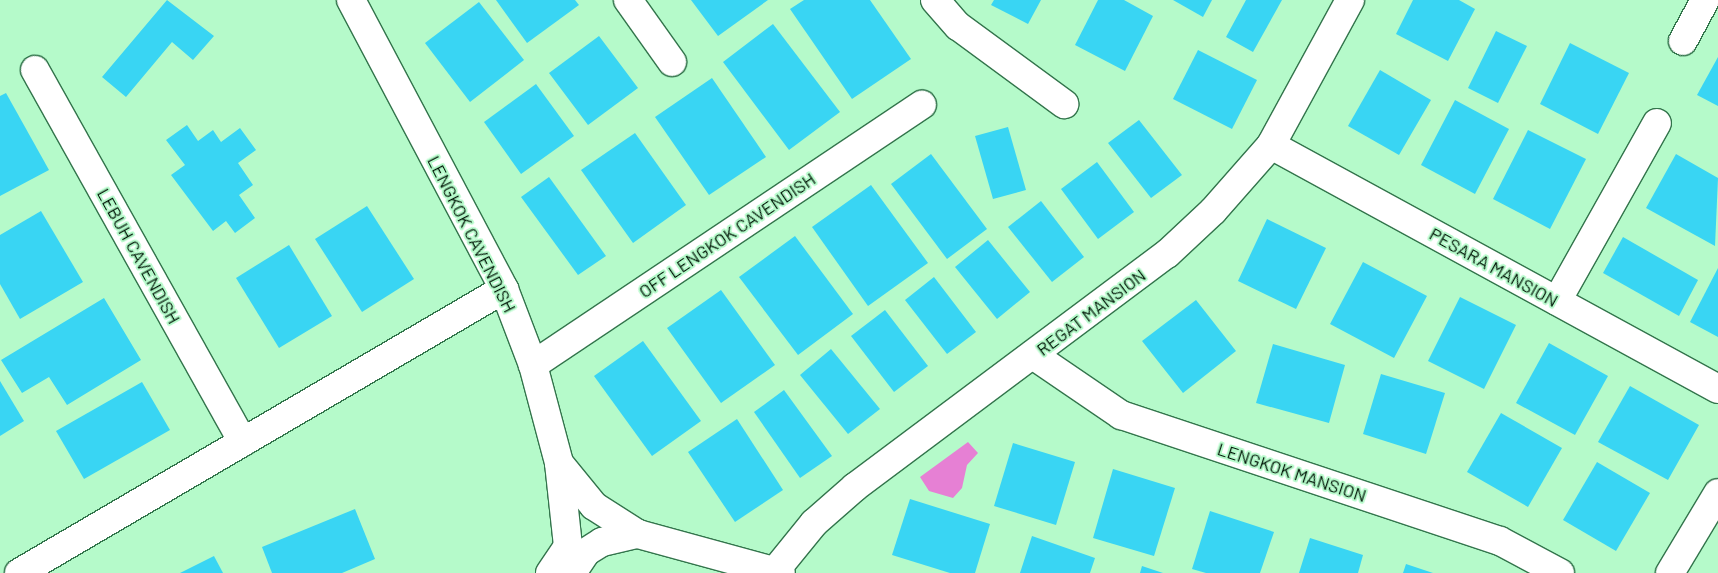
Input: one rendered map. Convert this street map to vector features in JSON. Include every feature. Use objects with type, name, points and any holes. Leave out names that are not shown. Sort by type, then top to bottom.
[{"type":"street","points":[[628,0],[672,62]]},
{"type":"street","points":[[935,0],[958,26],[1064,104]]},
{"type":"street","name":"REGAT MANSION","points":[[778,572],[814,523],[855,487],[1167,254],[1271,145],[1350,0]]},
{"type":"street","points":[[1683,41],[1705,0]]},
{"type":"street","name":"LENGKOK CAVENDISH","points":[[354,1],[504,289],[533,365],[559,463],[594,506],[638,534]]},
{"type":"street","name":"LEBUH CAVENDISH","points":[[35,70],[243,442]]},
{"type":"street","name":"OFF LENGKOK CAVENDISH","points":[[533,365],[922,105]]},
{"type":"street","points":[[1557,301],[1657,124]]},
{"type":"street","name":"PESARA MANSION","points":[[1271,145],[1718,388]]},
{"type":"street","points":[[18,573],[504,289]]},
{"type":"street","name":"LENGKOK MANSION","points":[[1033,355],[1121,415],[1500,541],[1560,573]]},
{"type":"street","points":[[550,573],[568,546],[559,463]]},
{"type":"street","points":[[1670,573],[1718,493]]},
{"type":"street","points":[[572,573],[586,552],[602,542],[638,534],[778,572]]},
{"type":"shaded area","points":[[968,442],[978,453],[967,465],[962,488],[953,498],[929,491],[920,477]]},
{"type":"building","points":[[167,0],[214,36],[193,60],[172,42],[126,97],[102,77]]},
{"type":"building","points":[[496,0],[575,0],[579,5],[527,43]]},
{"type":"building","points":[[691,0],[768,0],[718,36]]},
{"type":"building","points":[[804,0],[870,0],[911,59],[852,99],[790,9]]},
{"type":"building","points":[[994,0],[1041,0],[1028,24],[991,5]]},
{"type":"building","points":[[1098,0],[1124,0],[1153,16],[1125,71],[1075,45]]},
{"type":"building","points":[[1173,0],[1212,0],[1203,17]]},
{"type":"building","points":[[1246,0],[1282,0],[1253,52],[1226,37]]},
{"type":"building","points":[[1413,0],[1459,0],[1475,9],[1448,61],[1396,34]]},
{"type":"building","points":[[479,2],[524,60],[470,102],[425,43]]},
{"type":"building","points":[[773,24],[840,112],[789,150],[723,62]]},
{"type":"building","points":[[1496,31],[1527,46],[1498,103],[1468,88]]},
{"type":"building","points":[[599,36],[638,88],[588,125],[549,73]]},
{"type":"building","points":[[1570,43],[1629,73],[1598,134],[1540,104]]},
{"type":"building","points":[[1198,50],[1257,80],[1232,129],[1173,99]]},
{"type":"building","points":[[1718,57],[1718,106],[1697,95]]},
{"type":"building","points":[[1380,70],[1431,100],[1399,155],[1348,126]]},
{"type":"building","points":[[712,78],[766,157],[709,195],[655,117]]},
{"type":"building","points":[[536,84],[574,136],[521,174],[484,122]]},
{"type":"building","points":[[6,93],[49,170],[0,196],[0,96]]},
{"type":"building","points":[[1455,100],[1509,129],[1475,194],[1421,165]]},
{"type":"building","points":[[1139,120],[1182,175],[1151,198],[1108,143]]},
{"type":"building","points":[[187,125],[198,141],[213,130],[221,142],[240,128],[256,150],[238,163],[253,185],[239,195],[255,218],[235,233],[226,221],[213,231],[171,175],[185,165],[166,140]]},
{"type":"building","points":[[1008,127],[1026,190],[993,199],[975,136]]},
{"type":"building","points":[[1528,130],[1586,159],[1550,229],[1493,199]]},
{"type":"building","points":[[635,133],[686,205],[633,243],[581,170]]},
{"type":"building","points":[[931,154],[987,229],[947,259],[891,184]]},
{"type":"building","points":[[1676,154],[1718,178],[1715,246],[1646,208]]},
{"type":"building","points":[[1097,162],[1134,212],[1098,239],[1061,189]]},
{"type":"building","points":[[549,177],[606,256],[578,275],[521,197]]},
{"type":"building","points":[[871,185],[928,263],[868,306],[812,227]]},
{"type":"building","points":[[1041,201],[1084,257],[1052,282],[1008,227]]},
{"type":"building","points":[[367,206],[414,279],[362,312],[315,239]]},
{"type":"building","points":[[41,211],[83,282],[20,319],[0,284],[0,235]]},
{"type":"building","points":[[1267,219],[1326,248],[1296,309],[1238,281]]},
{"type":"building","points":[[795,236],[853,314],[798,355],[739,277]]},
{"type":"building","points":[[1623,237],[1698,280],[1679,316],[1603,273]]},
{"type":"building","points":[[988,240],[1030,292],[997,319],[955,267]]},
{"type":"building","points":[[289,245],[332,316],[279,348],[236,278]]},
{"type":"building","points":[[1363,262],[1427,296],[1394,358],[1330,324]]},
{"type":"building","points":[[1718,268],[1718,337],[1690,322]]},
{"type":"building","points":[[934,277],[976,332],[947,354],[905,300]]},
{"type":"building","points":[[721,290],[775,365],[721,403],[667,328]]},
{"type":"building","points":[[1460,297],[1516,325],[1484,389],[1428,361]]},
{"type":"building","points":[[104,298],[141,360],[67,405],[49,377],[22,393],[1,360]]},
{"type":"building","points":[[1196,300],[1236,351],[1183,393],[1142,341]]},
{"type":"building","points":[[885,310],[928,366],[894,392],[851,336]]},
{"type":"building","points":[[643,341],[701,421],[652,456],[594,376]]},
{"type":"building","points":[[1549,343],[1608,376],[1575,435],[1516,403]]},
{"type":"building","points":[[1273,344],[1345,365],[1329,423],[1256,403]]},
{"type":"building","points":[[831,349],[880,409],[848,434],[800,375]]},
{"type":"building","points":[[1381,374],[1445,393],[1426,454],[1363,434]]},
{"type":"building","points":[[0,381],[24,421],[0,436]]},
{"type":"building","points":[[142,382],[170,430],[84,479],[56,431]]},
{"type":"building","points":[[1630,386],[1699,425],[1668,480],[1598,442]]},
{"type":"building","points":[[784,390],[832,456],[800,478],[754,412]]},
{"type":"building","points":[[1501,413],[1562,448],[1528,507],[1467,472]]},
{"type":"building","points":[[737,419],[783,490],[735,522],[688,452]]},
{"type":"building","points":[[1013,443],[1075,462],[1056,525],[994,506]]},
{"type":"building","points":[[1597,462],[1650,493],[1616,551],[1563,520]]},
{"type":"building","points":[[1113,469],[1175,488],[1154,556],[1093,538]]},
{"type":"building","points":[[910,499],[990,524],[975,573],[950,573],[892,555]]},
{"type":"building","points":[[355,509],[375,559],[342,573],[272,573],[262,547]]},
{"type":"building","points":[[1210,511],[1274,532],[1260,573],[1206,573],[1192,569]]},
{"type":"building","points":[[1032,536],[1095,558],[1090,573],[1020,573]]},
{"type":"building","points":[[1310,538],[1363,555],[1358,573],[1299,573]]},
{"type":"building","points":[[214,556],[223,573],[180,573]]},
{"type":"building","points":[[1406,564],[1433,573],[1403,573]]},
{"type":"building","points":[[1142,566],[1163,573],[1140,573]]}]
